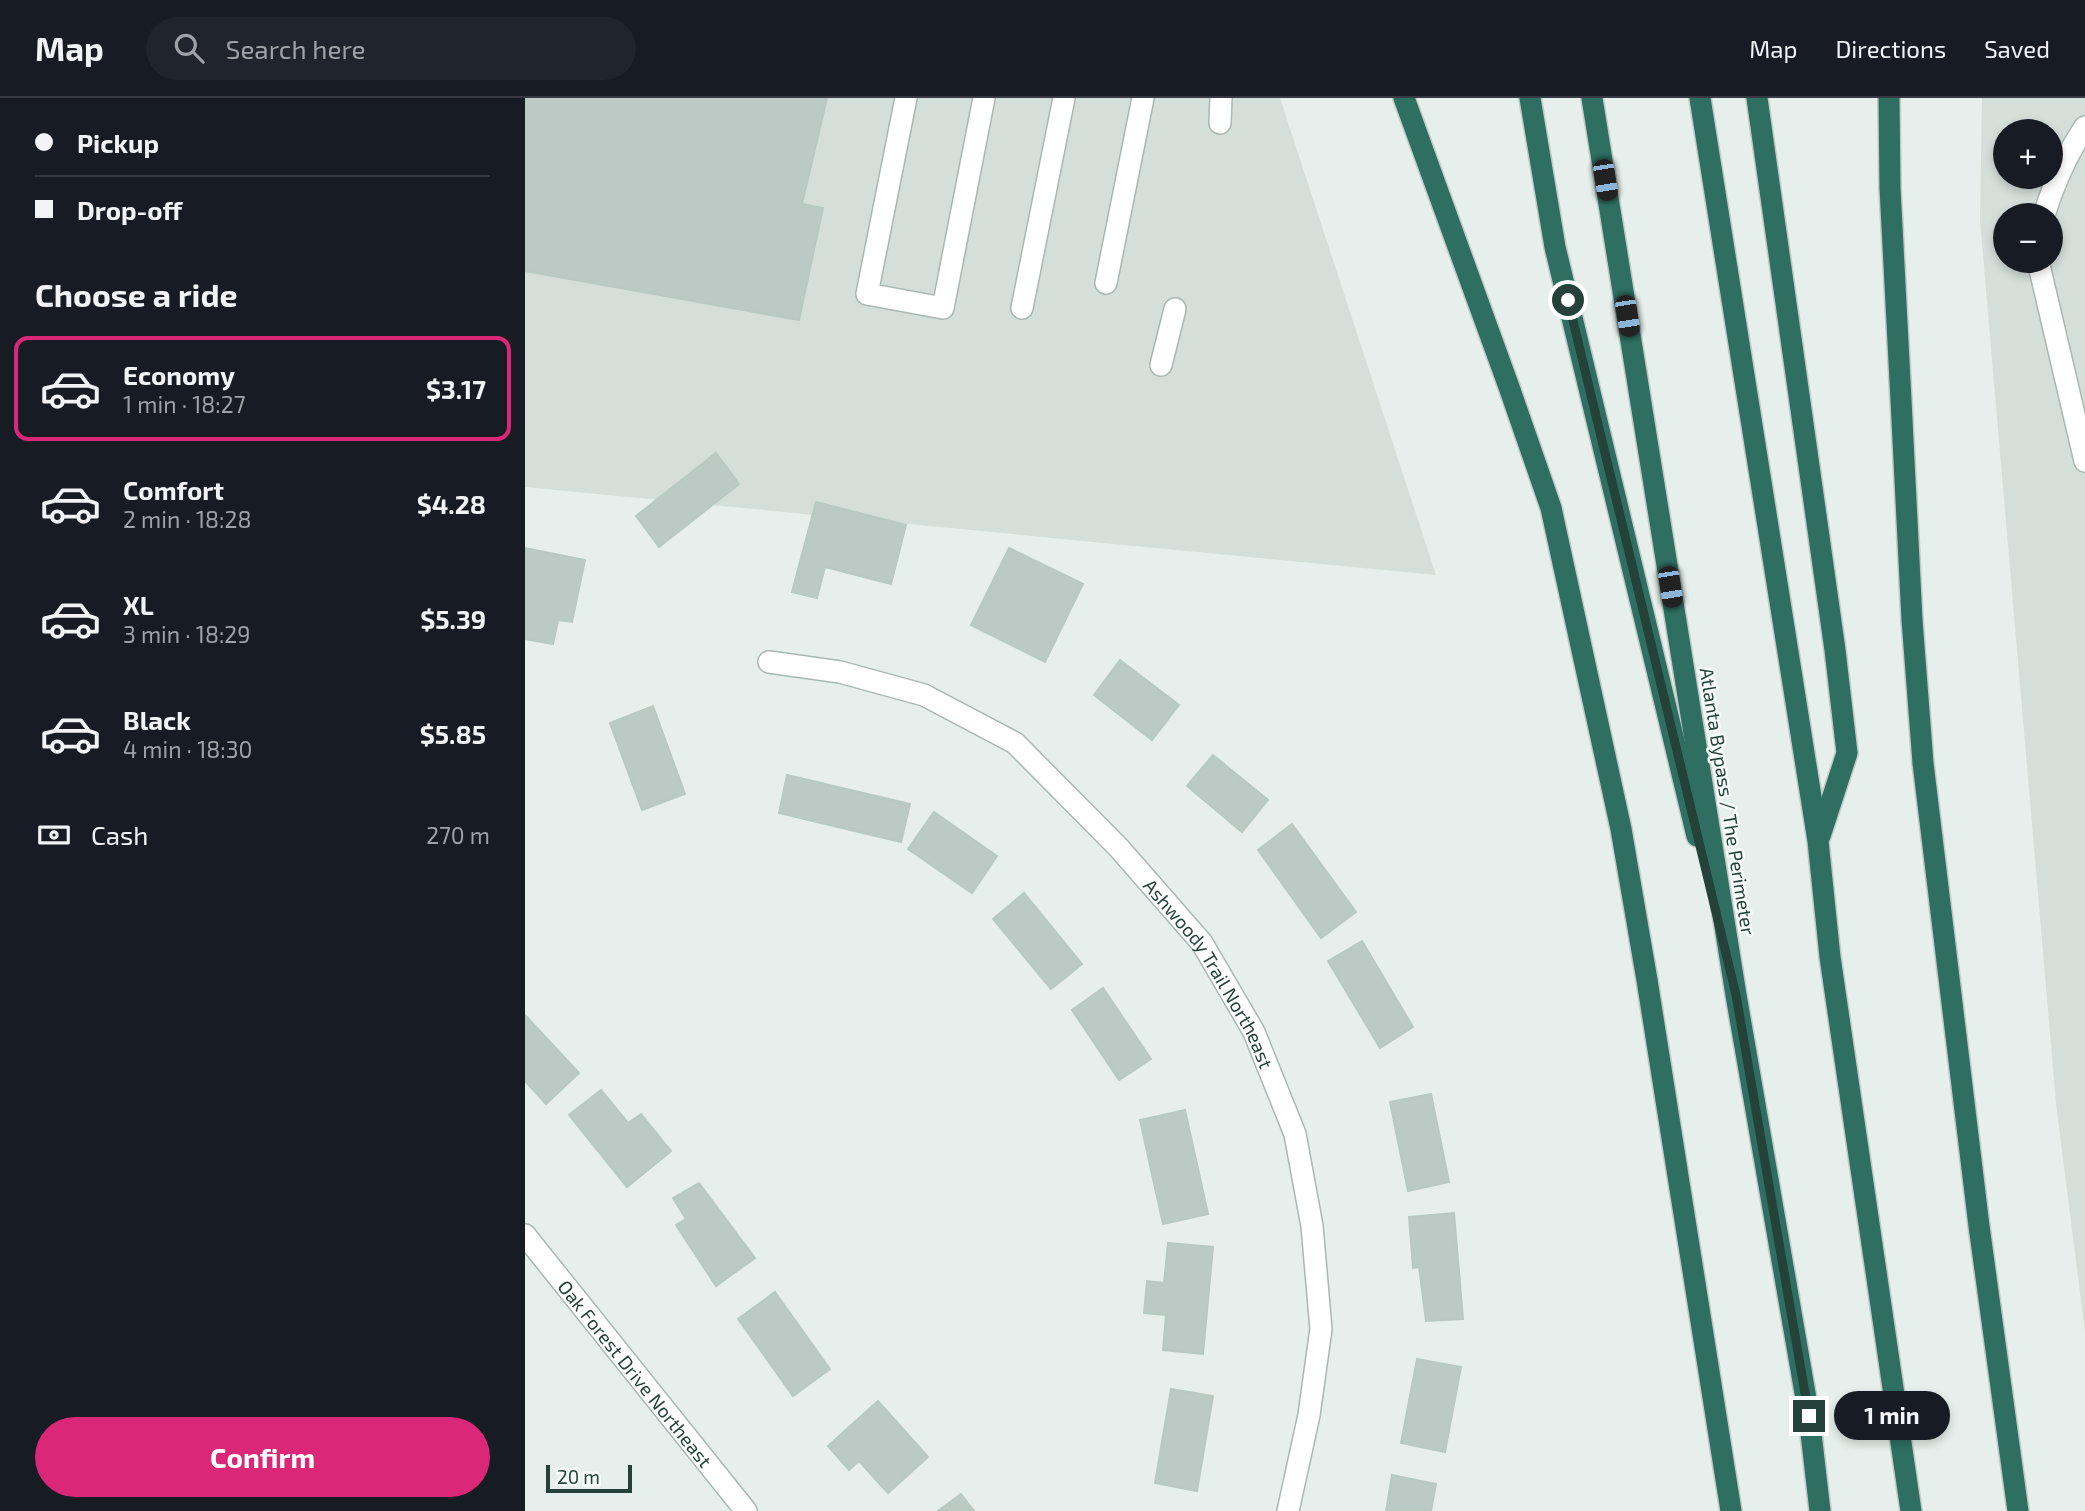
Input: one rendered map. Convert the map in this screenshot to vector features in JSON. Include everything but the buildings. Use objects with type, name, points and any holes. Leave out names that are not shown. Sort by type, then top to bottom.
[{"type":"highway","points":[[1404,98],[1551,508],[1621,829],[1731,1511]]},
{"type":"highway","points":[[1529,98],[1555,247],[1736,995]]},
{"type":"highway","name":"Atlanta Bypass / The Perimeter","points":[[1592,98],[1736,995],[1809,1416],[1820,1511]]},
{"type":"highway","points":[[1700,98],[1818,841],[1830,957],[1911,1511]]},
{"type":"highway","points":[[1757,98],[1835,650],[1847,753],[1818,841]]},
{"type":"highway","points":[[1889,98],[1892,228],[1921,737],[1977,1213],[2018,1511]]},
{"type":"street","points":[[906,98],[867,295],[943,308],[984,98]]},
{"type":"street","points":[[1022,308],[1064,98]]},
{"type":"street","points":[[1106,283],[1143,98]]},
{"type":"street","points":[[1220,123],[1221,98]]},
{"type":"street","points":[[2048,203],[2067,153],[2085,127]]},
{"type":"street","points":[[2041,273],[2085,461]]},
{"type":"street","points":[[1161,365],[1175,309]]},
{"type":"street","name":"Ashwoody Trail Northeast","points":[[769,662],[839,671],[924,695],[1015,743],[1119,848],[1202,943],[1254,1032],[1295,1134],[1312,1226],[1321,1329],[1309,1415],[1287,1511]]},
{"type":"street","name":"Oak Forest Drive Northeast","points":[[525,1235],[746,1511]]},
{"type":"shaded area","points":[[525,98],[1280,98],[1436,575],[525,487]]},
{"type":"shaded area","points":[[1982,98],[2085,98],[2085,1332],[2056,1103],[1980,220]]},
{"type":"route","points":[[1568,300],[1736,995],[1809,1416]]}]
